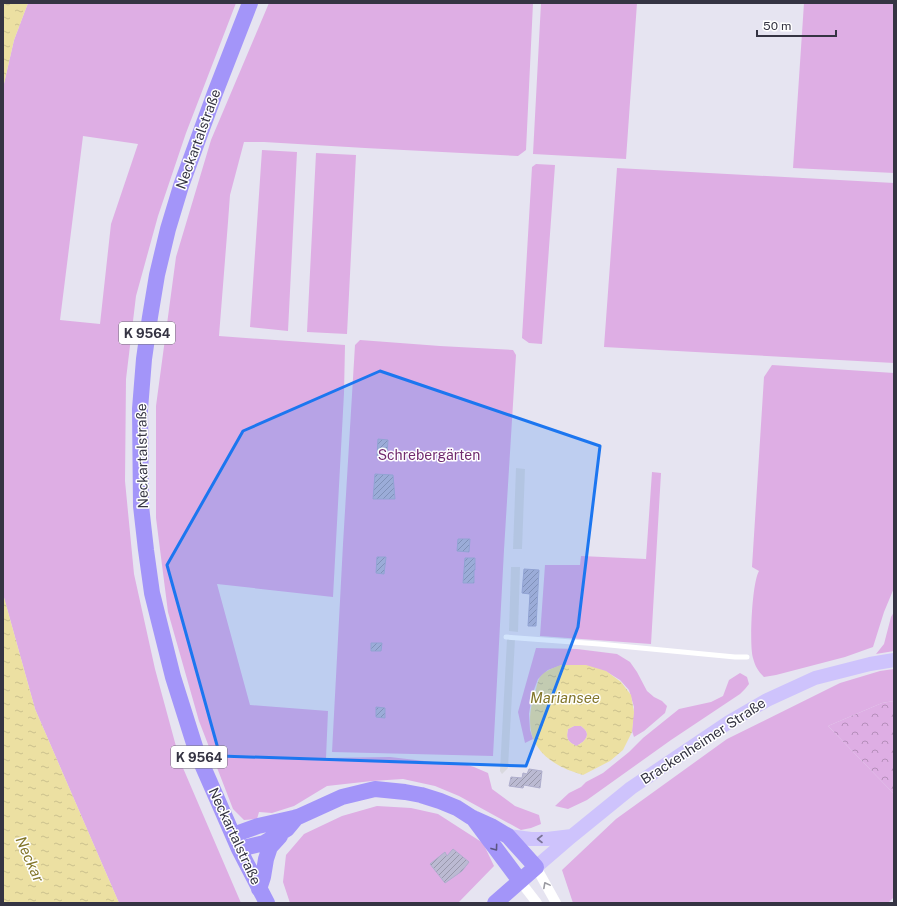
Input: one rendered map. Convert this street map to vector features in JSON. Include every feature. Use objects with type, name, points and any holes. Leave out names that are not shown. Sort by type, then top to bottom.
[{"type":"main road","name":"Neckartalstraße","points":[[250,3],[197,139],[181,186],[168,229],[158,274],[144,359],[140,409],[141,506],[152,593],[173,677],[197,753],[236,842],[263,896]]},
{"type":"main road","name":"Brackenheimer Straße","points":[[495,903],[572,836],[631,788],[729,722],[767,700],[815,678],[870,664],[894,660]]},
{"type":"main road","points":[[236,842],[258,826],[298,817],[342,797],[375,790],[405,792],[440,801],[491,826],[508,836],[536,867]]},
{"type":"main road","points":[[471,816],[520,881]]},
{"type":"main road","points":[[263,896],[263,877],[270,847],[298,817]]},
{"type":"main road","points":[[236,842],[264,843],[287,829]]},
{"type":"main road","points":[[508,836],[547,839],[572,836]]},
{"type":"street","points":[[536,867],[556,903]]},
{"type":"street","points":[[520,881],[538,903]]},
{"type":"lane","points":[[506,637],[747,657]]},
{"type":"highlighted area","points":[[380,371],[600,446],[578,627],[526,766],[220,756],[167,565],[243,431]]},
{"type":"green space","points":[[28,3],[236,3],[186,133],[158,216],[136,296],[126,379],[125,481],[134,574],[155,669],[180,761],[241,903],[119,903],[35,709],[3,594],[3,88],[14,40]],"holes":[[[83,136],[138,144],[111,224],[100,324],[60,320]]]},
{"type":"green space","points":[[269,3],[533,3],[526,150],[518,156],[244,142],[230,195],[219,336],[345,345],[344,393],[333,597],[217,584],[250,705],[328,711],[326,758],[390,757],[433,762],[460,763],[488,773],[492,789],[515,806],[539,815],[541,824],[531,828],[521,830],[459,796],[435,786],[403,779],[327,786],[294,806],[272,813],[259,812],[257,819],[244,820],[233,809],[199,721],[168,612],[156,518],[156,406],[176,257],[211,140]]},
{"type":"green space","points":[[541,3],[637,3],[626,159],[533,154]]},
{"type":"green space","points":[[804,3],[894,3],[894,173],[793,168]]},
{"type":"green space","points":[[262,150],[297,152],[288,331],[250,327]]},
{"type":"green space","points":[[316,153],[356,155],[347,334],[307,332]]},
{"type":"green space","points":[[536,164],[555,165],[542,344],[529,343],[522,338],[532,167]]},
{"type":"green space","points":[[617,168],[894,183],[894,363],[604,347]]},
{"type":"green space","name":"Schrebergärten","points":[[360,340],[513,350],[516,355],[493,756],[332,752],[355,345]]},
{"type":"green space","points":[[772,365],[894,373],[894,588],[884,612],[873,647],[845,657],[764,677],[756,666],[752,651],[751,628],[753,600],[759,571],[752,567],[764,377]]},
{"type":"green space","points":[[652,472],[661,473],[651,644],[540,636],[545,565],[580,565],[581,556],[646,559]]},
{"type":"green space","points":[[894,612],[894,651],[876,654],[884,644],[891,617]]},
{"type":"green space","points":[[536,648],[577,649],[617,654],[630,662],[647,691],[667,706],[665,713],[644,731],[634,737],[632,731],[634,707],[629,690],[620,680],[607,672],[583,665],[562,665],[548,670],[538,679],[532,695],[529,714],[530,730],[533,739],[525,743],[518,712]]},
{"type":"green space","points":[[894,669],[894,701],[882,703],[828,726],[894,794],[894,897],[888,903],[573,903],[562,870],[616,819],[727,739],[840,683],[880,671]]},
{"type":"green space","points":[[740,673],[747,677],[749,684],[740,694],[671,740],[587,800],[568,809],[555,806],[569,793],[603,773],[679,709],[711,702],[723,696],[729,680]]},
{"type":"green space","points":[[894,701],[894,794],[828,726],[882,703]]},
{"type":"green space","points":[[574,726],[581,726],[586,730],[587,734],[586,738],[576,746],[569,741],[567,737],[568,729]]},
{"type":"green space","points":[[377,806],[411,808],[438,814],[483,843],[494,866],[458,903],[290,903],[283,882],[286,855],[304,834],[342,816]]},
{"type":"shaded area","points":[[516,468],[525,469],[522,549],[513,549]]},
{"type":"shaded area","points":[[511,567],[520,567],[518,632],[509,631]]},
{"type":"shaded area","points":[[507,639],[515,639],[508,768],[502,774],[500,771]]},
{"type":"water","points":[[3,3],[28,3],[14,40],[3,88]]},
{"type":"water","name":"Neckar","points":[[3,594],[35,709],[119,903],[3,903]]},
{"type":"water","name":"Mariansee","points":[[561,665],[586,665],[606,671],[621,682],[631,695],[634,712],[632,732],[623,750],[610,761],[583,775],[557,765],[546,757],[537,746],[531,732],[531,710],[540,677]],"holes":[[[574,726],[581,726],[585,729],[587,736],[576,746],[568,739],[568,729]]]},
{"type":"building","points":[[378,439],[388,440],[387,456],[377,456]]},
{"type":"building","points":[[375,474],[393,475],[395,499],[373,499]]},
{"type":"building","points":[[458,539],[470,539],[469,552],[457,551]]},
{"type":"building","points":[[377,557],[386,557],[384,574],[376,573]]},
{"type":"building","points":[[465,558],[475,558],[474,583],[463,583]]},
{"type":"building","points":[[524,569],[539,570],[536,626],[528,626],[530,594],[522,593]]},
{"type":"building","points":[[371,643],[382,643],[381,651],[371,651]]},
{"type":"building","points":[[376,707],[385,708],[385,718],[376,717]]},
{"type":"building","points":[[529,769],[542,771],[540,788],[524,785],[523,788],[509,786],[511,777],[522,778],[523,773],[527,774]]},
{"type":"building","points":[[453,849],[469,862],[462,871],[445,883],[430,864],[445,852],[447,856]]}]
